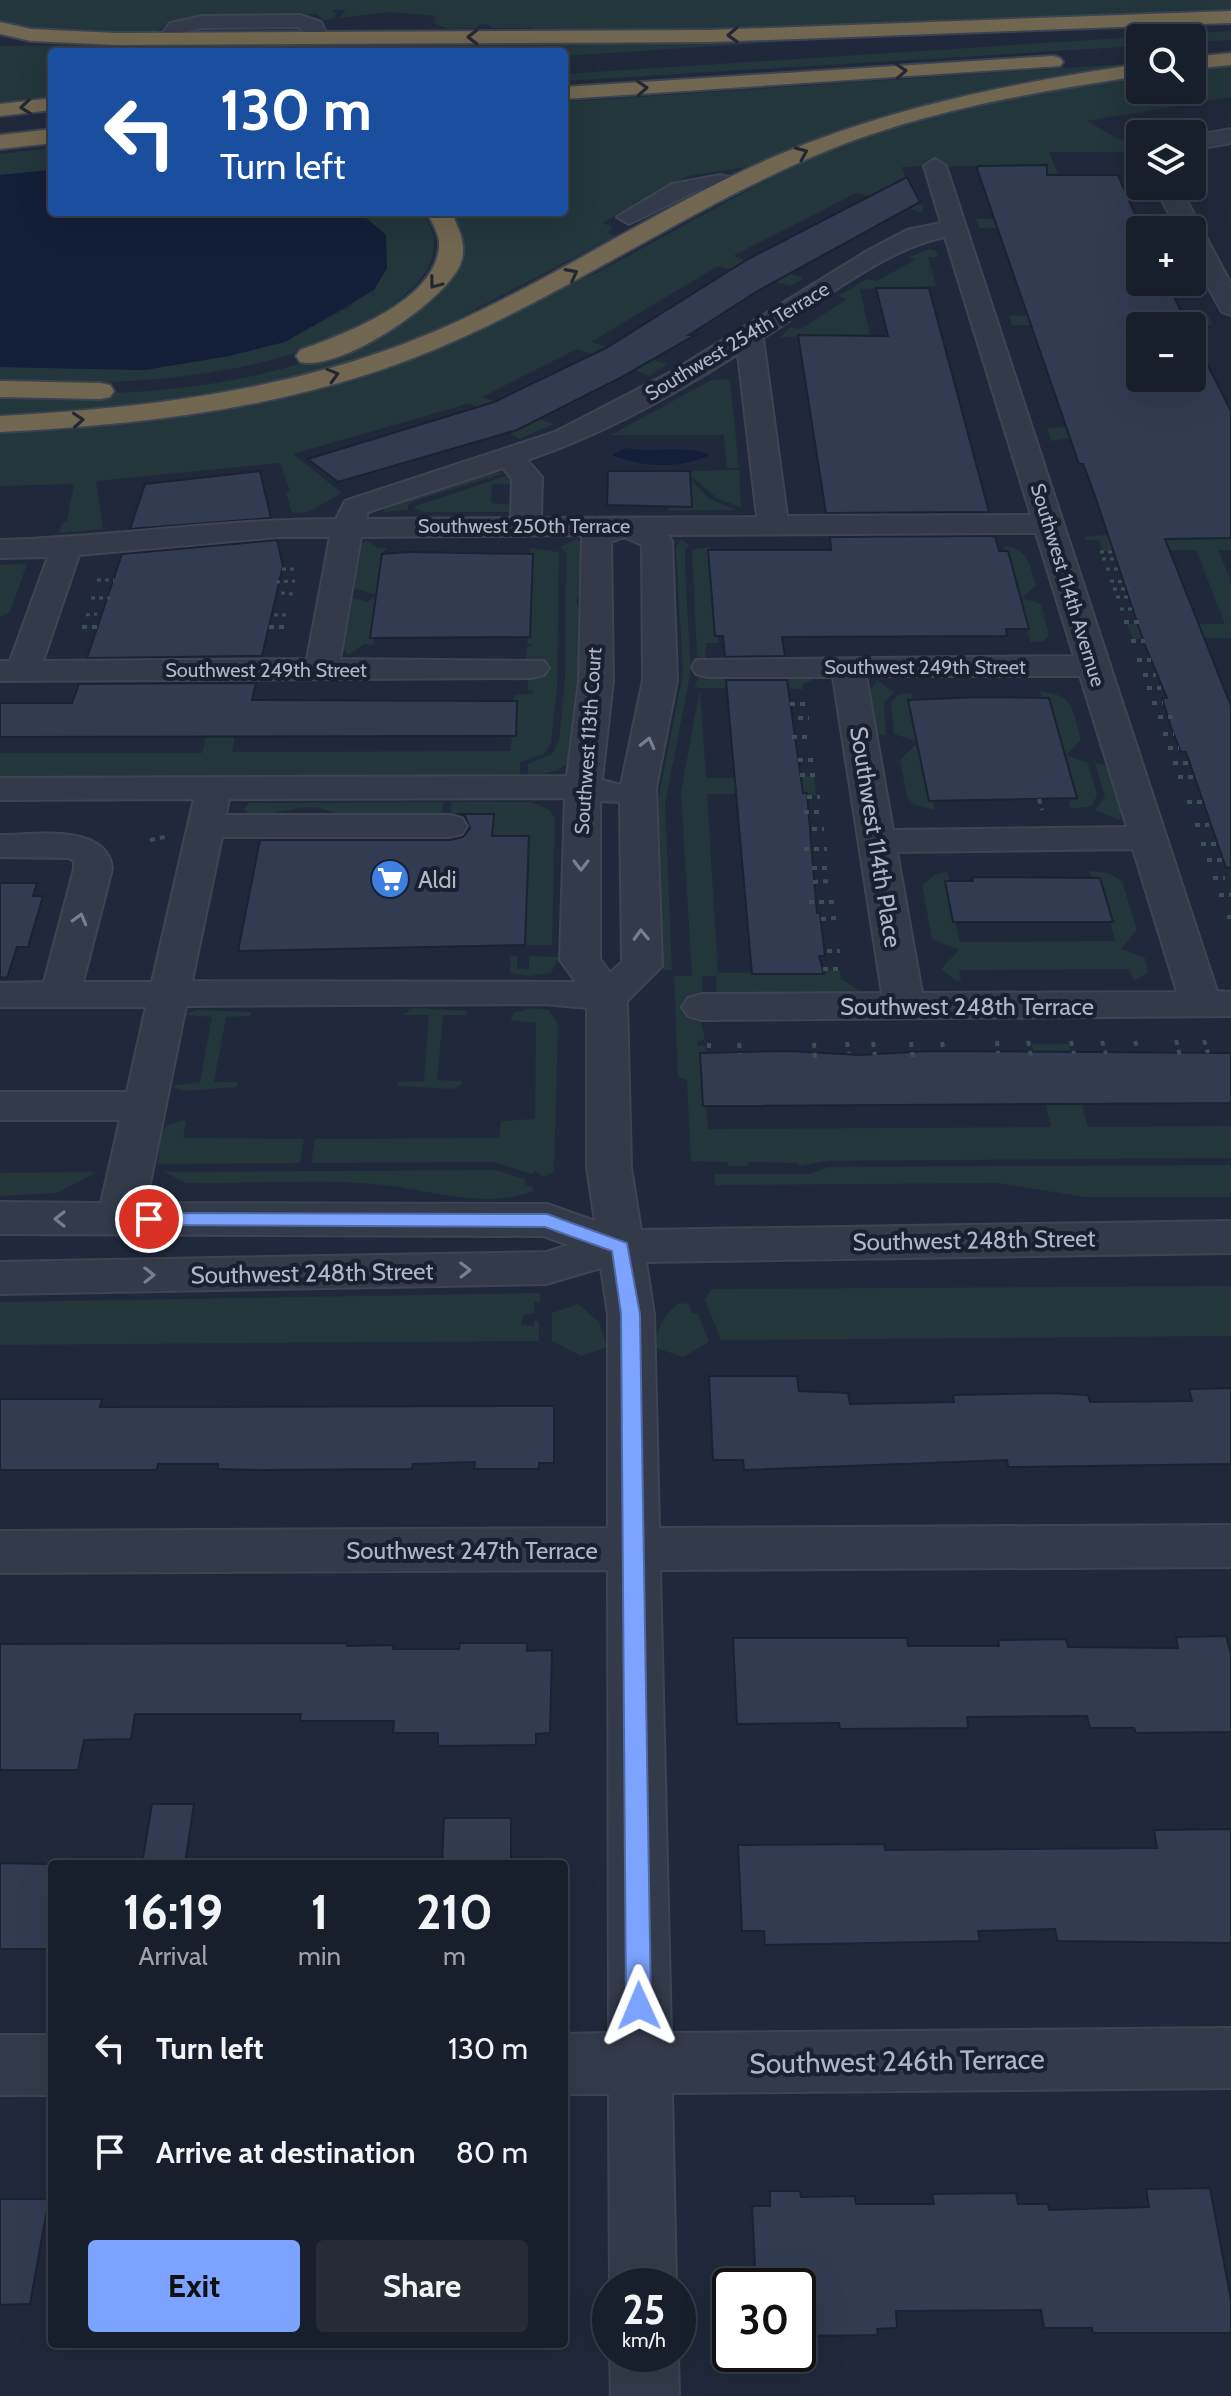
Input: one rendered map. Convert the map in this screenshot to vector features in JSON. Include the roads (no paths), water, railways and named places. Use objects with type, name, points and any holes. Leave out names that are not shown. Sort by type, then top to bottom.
[{"type":"highway","points":[[0,42],[711,36],[1231,19]]},
{"type":"highway","points":[[659,57],[1231,19]]},
{"type":"highway","points":[[0,28],[31,35],[117,39]]},
{"type":"highway","points":[[1206,52],[1231,50]]},
{"type":"highway","points":[[568,93],[1126,57]]},
{"type":"highway","points":[[1206,62],[1231,59]]},
{"type":"highway","points":[[0,424],[115,417],[204,405],[299,385],[374,363],[509,308],[735,185],[822,145],[920,114],[1016,92],[1126,72]]},
{"type":"highway","points":[[0,110],[48,104]]},
{"type":"highway","points":[[0,143],[48,137]]},
{"type":"highway","points":[[0,143],[48,142]]},
{"type":"highway","points":[[0,389],[72,392],[175,385],[255,371],[328,349],[392,319],[434,287],[447,263],[451,245],[447,225],[441,216]]},
{"type":"street","points":[[169,39],[177,27],[203,22],[300,21],[314,26],[315,31]]},
{"type":"street","points":[[1206,140],[1231,136]]},
{"type":"street","name":"Southwest 114th Avernue","points":[[935,166],[1149,838],[1212,1016]]},
{"type":"street","points":[[629,217],[698,180],[716,179],[735,185]]},
{"type":"street","name":"Southwest 254th Terrace","points":[[349,527],[352,510],[366,502],[565,438],[683,377],[915,235],[954,228]]},
{"type":"street","points":[[1206,237],[1225,239]]},
{"type":"street","points":[[1206,261],[1231,307]]},
{"type":"street","points":[[749,334],[773,524]]},
{"type":"street","points":[[509,458],[527,477],[526,526]]},
{"type":"street","name":"Southwest 250th Terrace","points":[[0,549],[67,547],[253,529],[1050,524]]},
{"type":"street","points":[[0,995],[544,992],[607,997],[642,966],[638,820],[641,768],[659,691],[657,541],[625,526]]},
{"type":"street","name":"Southwest 113th Court","points":[[607,997],[580,960],[581,810],[595,694],[596,537],[625,526]]},
{"type":"street","points":[[322,669],[349,527]]},
{"type":"street","points":[[12,671],[67,547]]},
{"type":"street","points":[[595,589],[627,587],[658,594]]},
{"type":"street","name":"Southwest 249th Street","points":[[708,667],[1093,666]]},
{"type":"street","name":"Southwest 114th Place","points":[[848,667],[907,1024]]},
{"type":"street","name":"Southwest 249th Street","points":[[12,671],[532,668]]},
{"type":"street","points":[[210,807],[585,787],[618,795],[638,820]]},
{"type":"street","points":[[0,789],[449,826]]},
{"type":"street","points":[[120,1219],[210,807]]},
{"type":"street","points":[[877,841],[1149,838]]},
{"type":"street","points":[[0,846],[76,847],[92,856],[93,869],[60,995]]},
{"type":"street","points":[[607,997],[609,1168],[631,1314],[643,2268]]},
{"type":"street","name":"Southwest 248th Terrace","points":[[706,1025],[907,1024],[1212,1016]]},
{"type":"street","points":[[0,1106],[145,1106]]},
{"type":"street","name":"Southwest 248th Street","points":[[0,1218],[547,1220],[620,1247]]},
{"type":"street","name":"Southwest 248th Street","points":[[0,1278],[526,1269],[546,1268],[620,1247],[715,1243],[1231,1237]]},
{"type":"street","name":"Southwest 247th Terrace","points":[[0,1552],[1231,1546]]},
{"type":"street","name":"Southwest 246th Terrace","points":[[568,2064],[1231,2058]]},
{"type":"street","points":[[0,2065],[48,2065]]},
{"type":"street","points":[[644,2372],[645,2396]]},
{"type":"water","points":[[48,170],[48,216],[364,216],[386,235],[387,268],[374,290],[285,342],[229,356],[144,370],[0,367],[0,175]]},
{"type":"water","points":[[625,448],[681,449],[710,455],[686,463],[661,465],[612,455]]},
{"type":"place","name":"Aldi","points":[[390,879]]}]
